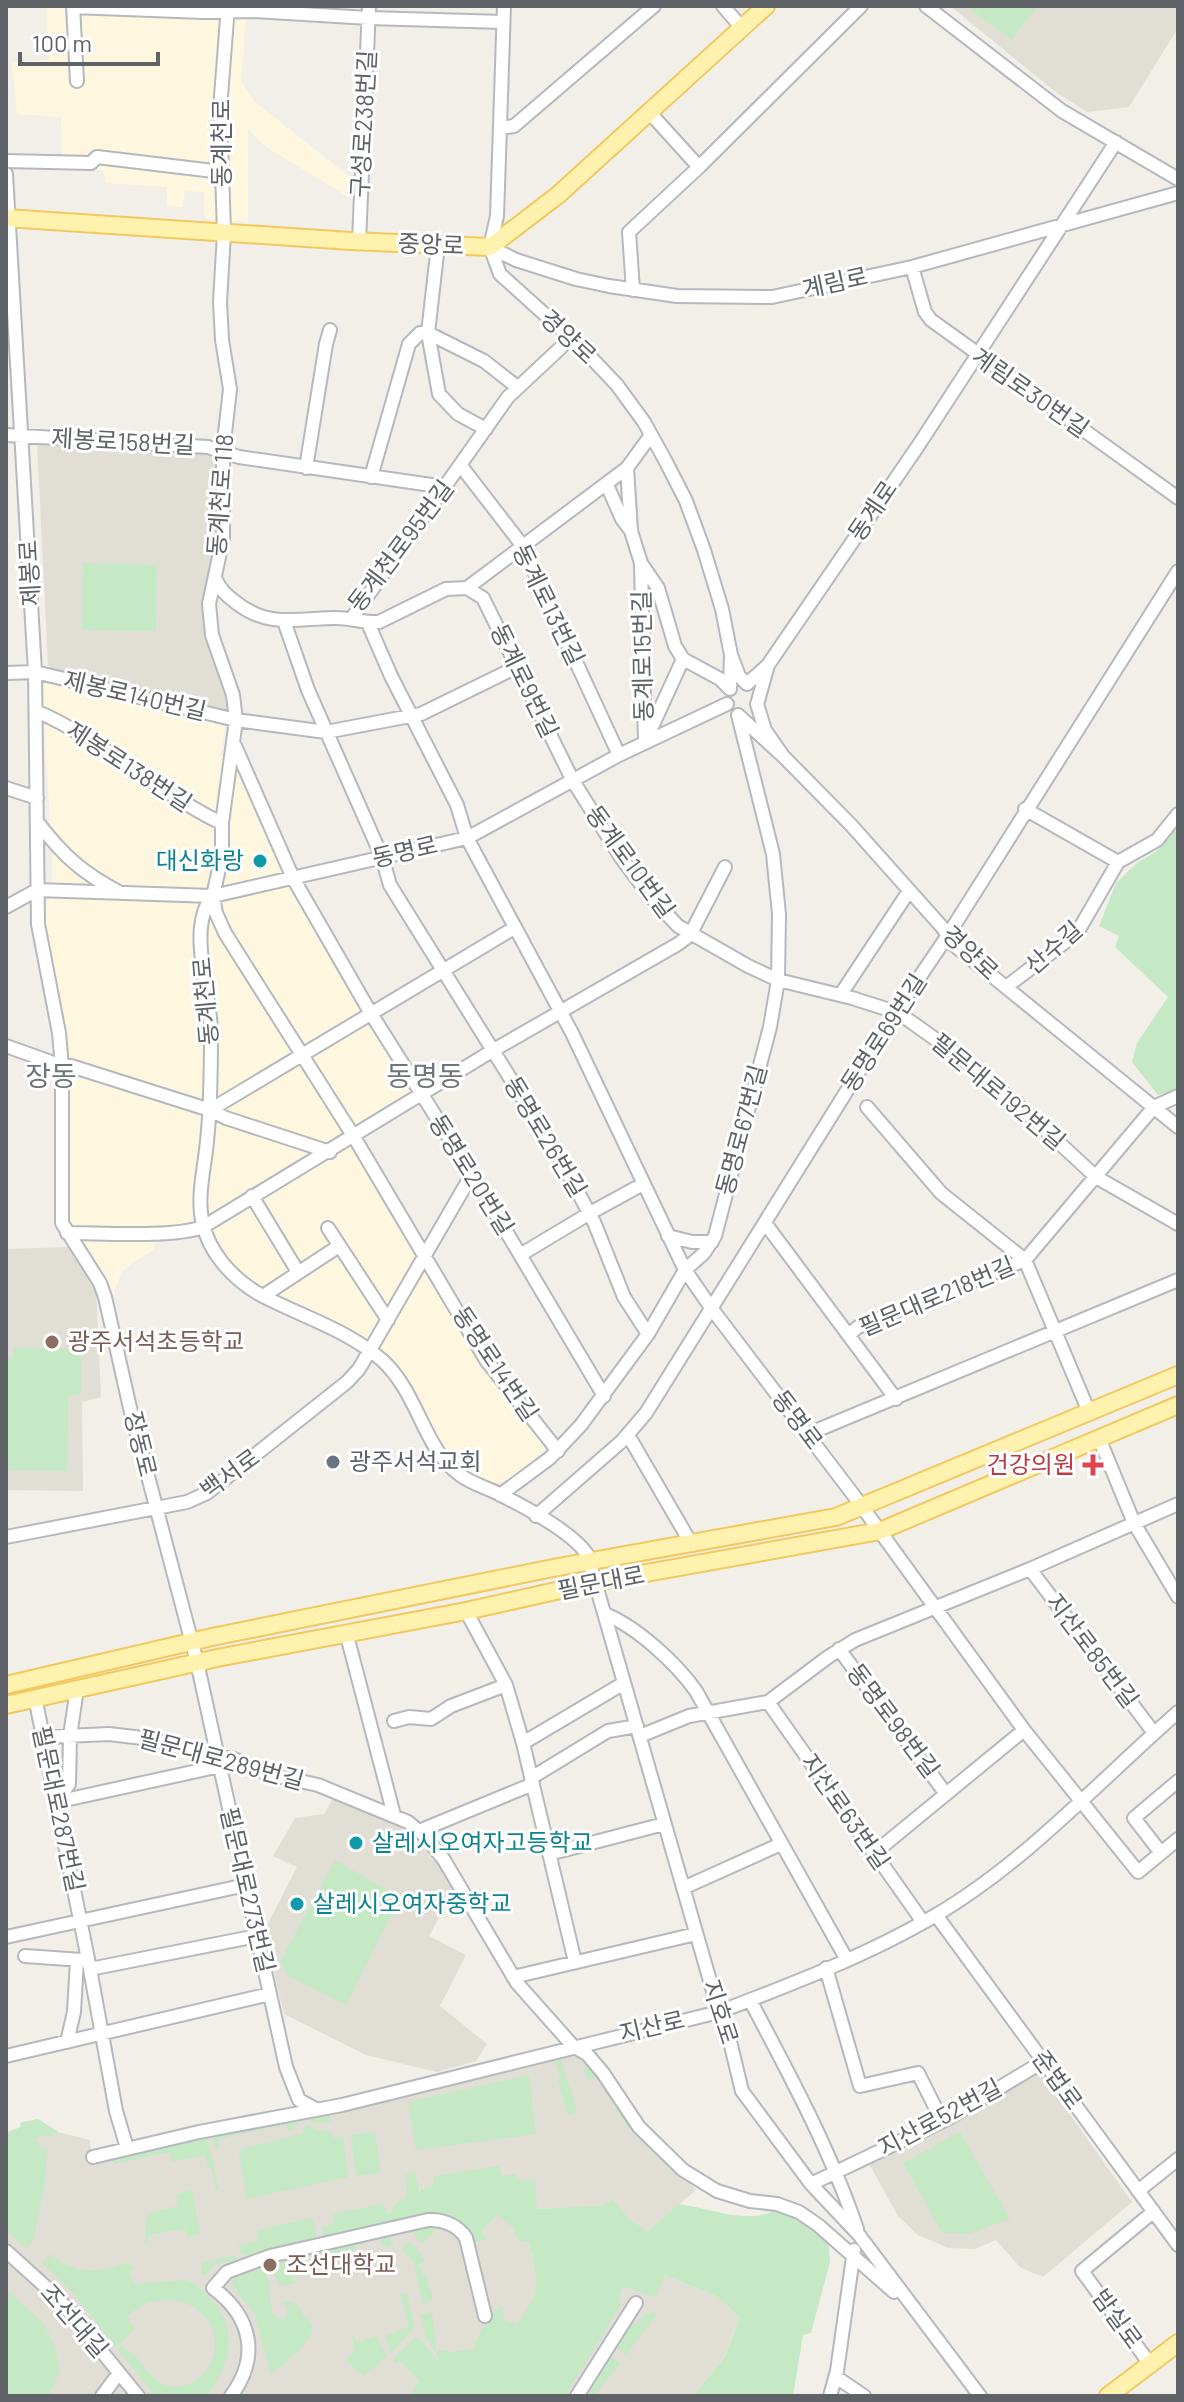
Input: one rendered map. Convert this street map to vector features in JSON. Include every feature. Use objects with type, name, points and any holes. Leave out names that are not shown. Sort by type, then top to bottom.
[{"type":"main road","name":"중앙로","points":[[7,218],[359,242],[490,247],[558,195],[766,6]]},
{"type":"main road","name":"필문대로","points":[[6,1685],[192,1643],[590,1561],[836,1517],[1178,1375]]},
{"type":"main road","name":"필문대로","points":[[6,1705],[197,1662],[466,1611],[596,1582],[880,1531],[1178,1405]]},
{"type":"main road","name":"밤실로","points":[[1108,2396],[1178,2343]]},
{"type":"street","points":[[77,81],[73,6],[369,12],[503,22]]},
{"type":"street","points":[[490,247],[497,216],[504,6]]},
{"type":"street","points":[[500,128],[514,126],[654,6]]},
{"type":"street","points":[[723,6],[742,28]]},
{"type":"street","points":[[633,290],[628,236],[631,228],[721,147],[861,6]]},
{"type":"street","points":[[926,6],[1032,90],[1089,128],[1178,179]]},
{"type":"street","name":"동계천로","points":[[224,233],[220,109],[228,9]]},
{"type":"street","name":"구성로238번길","points":[[359,242],[369,12]]},
{"type":"street","points":[[650,113],[699,167]]},
{"type":"street","name":"동계로","points":[[768,665],[977,356],[1116,142]]},
{"type":"street","points":[[6,161],[91,163],[97,157],[222,172]]},
{"type":"street","name":"제봉로","points":[[6,174],[35,672],[37,890]]},
{"type":"street","name":"계림로","points":[[490,247],[516,260],[576,279],[633,290],[677,296],[772,297],[912,267],[1178,193]]},
{"type":"street","name":"동계천로 118","points":[[213,896],[222,855],[222,823],[236,720],[233,695],[211,626],[209,604],[223,538],[223,451],[230,389],[221,324],[224,233]]},
{"type":"street","points":[[438,245],[428,333],[439,394],[458,414],[486,429]]},
{"type":"street","name":"경양로","points":[[490,247],[500,274],[571,338],[617,385],[651,435],[686,501],[704,550],[736,670],[756,693],[765,730],[783,756]]},
{"type":"street","name":"계림로30번길","points":[[912,267],[928,318],[1178,498]]},
{"type":"street","points":[[306,468],[330,330]]},
{"type":"street","points":[[371,477],[409,344],[420,333],[428,333],[484,361],[516,386]]},
{"type":"street","name":"동계천로95번길","points":[[215,578],[220,590],[245,611],[261,618],[284,621],[352,618],[516,386],[571,338]]},
{"type":"street","name":"제봉로158번길","points":[[6,435],[208,447],[239,457],[445,487]]},
{"type":"street","points":[[352,618],[368,623],[391,617],[446,589],[467,588],[607,485],[627,468],[651,435]]},
{"type":"street","name":"동계로13번길","points":[[461,466],[522,545],[619,755]]},
{"type":"street","points":[[627,468],[631,531]]},
{"type":"street","name":"동계로15번길","points":[[607,485],[622,519],[631,531],[641,563],[645,742]]},
{"type":"street","name":"동계로15번길","points":[[641,563],[658,588],[675,646],[683,659],[645,742]]},
{"type":"street","name":"동명로69번길","points":[[536,1516],[628,1435],[662,1389],[896,1012],[1178,571]]},
{"type":"street","name":"동계로9번길","points":[[467,588],[483,598],[573,781]]},
{"type":"street","name":"동명로26번길","points":[[284,621],[308,690],[382,857],[390,885],[558,1155],[590,1213],[643,1184]]},
{"type":"street","points":[[368,623],[457,805],[467,838],[619,755],[727,704],[731,655]]},
{"type":"street","points":[[683,659],[720,679],[730,689]]},
{"type":"street","points":[[730,689],[737,684],[747,684],[768,665]]},
{"type":"street","points":[[738,715],[747,714],[757,703],[768,665]]},
{"type":"street","name":"제봉로140번길","points":[[6,673],[35,672],[236,720],[326,732],[412,717],[517,667]]},
{"type":"street","name":"경양로","points":[[727,704],[828,800],[954,945],[1178,1127]]},
{"type":"street","name":"제봉로138번길","points":[[36,711],[64,724],[209,818],[222,823]]},
{"type":"street","name":"동명로67번길","points":[[685,1270],[712,1242],[766,1041],[778,980],[779,914],[773,854],[738,715]]},
{"type":"street","points":[[234,745],[293,878]]},
{"type":"street","name":"동계로10번길","points":[[573,781],[622,859],[670,920],[690,935],[778,980]]},
{"type":"street","points":[[6,788],[37,798]]},
{"type":"street","points":[[1025,809],[1118,862],[1157,840],[1178,814]]},
{"type":"street","points":[[38,823],[72,863],[121,894]]},
{"type":"street","name":"동명로","points":[[37,890],[213,896],[467,838],[598,1087],[685,1270],[1024,1730],[1080,1801],[1138,1872],[1161,1853]]},
{"type":"street","name":"산수길","points":[[1006,987],[1077,933],[1118,862]]},
{"type":"street","points":[[559,1011],[690,935],[725,867]]},
{"type":"street","name":"동명로20번길","points":[[293,878],[370,1012],[472,1174],[604,1396]]},
{"type":"street","points":[[6,907],[37,890]]},
{"type":"street","name":"장동로","points":[[37,890],[38,924],[59,1033],[62,1066],[62,1223],[100,1283],[105,1297],[197,1662]]},
{"type":"street","points":[[778,980],[846,996],[909,891]]},
{"type":"street","name":"동계천로","points":[[213,896],[205,907],[201,923],[211,1026],[210,1110],[200,1212],[203,1227],[221,1261],[234,1276],[263,1296],[346,1335],[370,1351],[404,1384],[435,1447],[448,1464],[461,1476],[500,1495],[576,1542],[590,1561]]},
{"type":"street","name":"동명로14번길","points":[[213,896],[225,933],[354,1137],[494,1372],[558,1451]]},
{"type":"street","points":[[210,1110],[514,928]]},
{"type":"street","name":"필문대로192번길","points":[[846,996],[896,1012],[970,1064],[1096,1177],[1178,1224]]},
{"type":"street","name":"동명로26번길","points":[[492,1051],[559,1011]]},
{"type":"street","points":[[6,1046],[210,1110],[330,1152]]},
{"type":"street","name":"동명로20번길","points":[[422,1095],[492,1051]]},
{"type":"street","points":[[67,1233],[173,1232],[203,1227],[422,1095]]},
{"type":"street","points":[[1025,1260],[1154,1107],[1178,1096]]},
{"type":"street","points":[[867,1107],[941,1193],[1025,1260],[1089,1412]]},
{"type":"street","points":[[370,1351],[472,1174]]},
{"type":"street","points":[[252,1196],[298,1272]]},
{"type":"street","points":[[590,1213],[624,1297],[648,1334]]},
{"type":"street","name":"동명로20번길","points":[[520,1255],[590,1213]]},
{"type":"street","name":"필문대로218번길","points":[[765,1223],[896,1399]]},
{"type":"street","points":[[328,1228],[388,1320]]},
{"type":"street","points":[[668,1236],[692,1242],[712,1242]]},
{"type":"street","points":[[263,1296],[339,1246]]},
{"type":"street","name":"필문대로218번길","points":[[850,1334],[858,1327],[1025,1260]]},
{"type":"street","points":[[500,1495],[558,1451],[604,1396],[648,1334],[685,1270]]},
{"type":"street","points":[[808,1434],[1178,1280]]},
{"type":"street","name":"백서로","points":[[6,1537],[187,1502],[207,1493],[347,1382],[370,1351]]},
{"type":"street","points":[[628,1435],[692,1545]]},
{"type":"street","points":[[1099,1438],[1134,1523],[1177,1594]]},
{"type":"street","name":"지산로85번길","points":[[935,1607],[1178,1504]]},
{"type":"street","name":"지호로","points":[[590,1561],[696,1934],[727,2029],[742,2091],[811,2184],[859,2235],[980,2396]]},
{"type":"street","name":"지산로85번길","points":[[1030,1569],[1154,1733]]},
{"type":"street","name":"동명로98번길","points":[[419,1831],[532,1781],[608,1731],[638,1731],[689,1716],[768,1702],[839,1649],[935,1607]]},
{"type":"street","points":[[466,1611],[506,1685],[523,1743],[575,1962]]},
{"type":"street","points":[[605,1614],[626,1623],[685,1676],[696,1691],[847,1960]]},
{"type":"street","points":[[346,1632],[394,1815]]},
{"type":"street","name":"동명로98번길","points":[[839,1649],[946,1794]]},
{"type":"street","name":"필문대로273번길","points":[[197,1662],[286,2067],[299,2100],[314,2108]]},
{"type":"street","points":[[523,1743],[624,1683]]},
{"type":"street","points":[[394,1721],[409,1717],[431,1719],[451,1706],[506,1685]]},
{"type":"street","points":[[56,1802],[69,1784],[70,1736],[77,1689]]},
{"type":"street","name":"필문대로287번길","points":[[35,1697],[81,1921],[85,1963],[116,2111],[127,2148]]},
{"type":"street","name":"지산로63번길","points":[[768,1702],[923,1922]]},
{"type":"street","name":"지산로","points":[[93,2157],[314,2108],[342,2105],[719,2012],[750,2000],[847,1960],[936,1915],[989,1879],[1178,1712]]},
{"type":"street","points":[[873,1854],[1024,1730]]},
{"type":"street","name":"필문대로289번길","points":[[43,1737],[109,1734],[151,1739],[268,1774],[318,1785],[394,1815],[419,1831],[444,1860],[513,1977],[573,2046],[587,2054],[603,2073],[639,2127],[694,2179],[717,2191],[799,2212],[909,2305]]},
{"type":"street","points":[[56,1802],[218,1760]]},
{"type":"street","points":[[1178,1781],[1134,1818],[1161,1853],[1178,1839]]},
{"type":"street","points":[[549,1854],[664,1824]]},
{"type":"street","points":[[683,1888],[781,1844]]},
{"type":"street","name":"필문대로287번길","points":[[81,1921],[246,1885]]},
{"type":"street","name":"준법로","points":[[936,1915],[1178,2245]]},
{"type":"street","points":[[6,1937],[81,1921]]},
{"type":"street","points":[[513,1977],[696,1934]]},
{"type":"street","points":[[25,1956],[85,1963],[257,1936]]},
{"type":"street","points":[[67,2042],[85,1963]]},
{"type":"street","points":[[826,1968],[860,2086],[918,2073],[942,2121]]},
{"type":"street","points":[[6,2056],[270,1994]]},
{"type":"street","points":[[750,2000],[792,2079],[843,2189],[859,2235],[853,2255],[836,2377],[830,2396]]},
{"type":"street","name":"지산로52번길","points":[[811,2184],[942,2121],[1044,2061]]},
{"type":"street","points":[[1138,2191],[1178,2159]]},
{"type":"street","name":"밤실로","points":[[1150,2364],[1082,2271],[1153,2212]]},
{"type":"street","points":[[231,2396],[245,2374],[249,2352],[236,2308],[213,2288],[227,2272],[270,2256],[428,2220],[446,2222],[466,2238],[485,2316]]},
{"type":"street","name":"조선대길","points":[[6,2251],[58,2298],[138,2396]]},
{"type":"street","points":[[577,2396],[636,2303]]},
{"type":"street","points":[[102,2396],[119,2373]]},
{"type":"street","points":[[836,2377],[864,2396]]},
{"type":"shaded area","points":[[46,6],[247,6],[241,82],[255,102],[355,181],[355,201],[269,149],[248,130],[248,222],[205,219],[204,192],[185,191],[183,207],[167,206],[167,187],[106,183],[103,170],[62,167],[61,117],[17,114],[12,62],[49,60]]},
{"type":"shaded area","points":[[950,6],[1178,6],[1178,28],[1129,107],[1087,112],[1057,93]]},
{"type":"shaded area","points":[[37,443],[213,452],[218,534],[205,601],[230,694],[230,712],[58,672],[48,665]]},
{"type":"shaded area","points":[[46,679],[226,724],[220,755],[236,760],[293,890],[415,1089],[414,1094],[348,1135],[545,1445],[543,1454],[508,1480],[495,1483],[471,1476],[453,1462],[403,1375],[382,1352],[333,1321],[247,1280],[232,1268],[211,1235],[155,1236],[154,1250],[121,1273],[112,1299],[66,1221],[65,1131],[69,1072],[42,924],[42,904],[50,899],[53,875],[42,683]]},
{"type":"shaded area","name":"광주서석초등학교","points":[[70,1247],[96,1287],[101,1397],[82,1402],[83,1491],[6,1490],[6,1249]]},
{"type":"shaded area","points":[[334,1797],[399,1827],[417,1841],[456,1887],[429,1936],[466,1955],[440,2006],[487,2044],[476,2061],[437,2072],[366,2055],[284,2014],[264,1931],[297,1867],[273,1856],[295,1818],[324,1814]]},
{"type":"shaded area","name":"조선대학교","points":[[575,2054],[590,2064],[607,2085],[630,2126],[696,2190],[648,2231],[632,2221],[612,2199],[604,2205],[536,2209],[497,2176],[419,2189],[420,2201],[387,2214],[322,2227],[503,2207],[526,2232],[538,2281],[530,2308],[605,2279],[665,2275],[716,2296],[740,2317],[723,2359],[693,2396],[6,2396],[6,2133],[21,2127],[20,2123],[38,2119],[58,2132],[90,2140],[91,2154]]},
{"type":"shaded area","points":[[1039,2071],[1132,2202],[1043,2277],[1021,2268],[996,2240],[975,2249],[949,2248],[918,2235],[898,2216],[868,2162],[934,2132]]},
{"type":"green space","points":[[966,6],[1037,6],[1012,40]]},
{"type":"green space","points":[[83,563],[157,565],[156,631],[82,630]]},
{"type":"green space","points":[[1178,830],[1178,1090],[1158,1095],[1132,1062],[1137,1043],[1168,997],[1115,947],[1119,936],[1099,926],[1116,883]]},
{"type":"green space","points":[[13,1348],[81,1349],[81,1395],[68,1395],[67,1471],[6,1470],[6,1357],[13,1357]]},
{"type":"green space","points":[[335,1860],[400,1897],[346,2005],[288,1976],[280,1962]]},
{"type":"green space","points":[[561,2059],[577,2112],[568,2116],[555,2061]]},
{"type":"green space","points":[[586,2063],[607,2085],[630,2126],[628,2128],[596,2077],[589,2081],[583,2071]]},
{"type":"green space","points":[[529,2075],[536,2134],[416,2150],[408,2102]]},
{"type":"green space","points":[[389,2095],[390,2102],[330,2115],[331,2122],[308,2120],[307,2116]]},
{"type":"green space","points":[[297,2116],[300,2119],[293,2130],[288,2131],[286,2124],[218,2139],[219,2147],[215,2149],[212,2134]]},
{"type":"green space","points":[[38,2119],[57,2131],[54,2136],[40,2136],[35,2140],[41,2148],[48,2148],[34,2238],[27,2249],[6,2231],[6,2133],[21,2127],[20,2123]]},
{"type":"green space","points":[[310,2125],[317,2131],[331,2131],[333,2138],[343,2136],[348,2177],[247,2199],[239,2155],[242,2149],[302,2134],[304,2127]]},
{"type":"green space","points":[[375,2132],[380,2173],[356,2176],[351,2135]]},
{"type":"green space","points":[[960,2132],[1010,2219],[969,2234],[942,2233],[903,2163]]},
{"type":"green space","points":[[207,2135],[219,2190],[216,2190],[205,2155],[172,2162],[169,2152],[114,2164],[112,2155]]},
{"type":"green space","points":[[499,2166],[502,2176],[516,2174],[517,2180],[535,2180],[537,2209],[604,2205],[612,2199],[632,2221],[648,2231],[679,2204],[744,2216],[756,2216],[781,2208],[811,2224],[829,2245],[830,2262],[811,2333],[803,2335],[793,2396],[693,2396],[724,2358],[740,2317],[716,2296],[665,2275],[656,2297],[623,2286],[618,2299],[621,2305],[565,2396],[413,2396],[414,2388],[420,2381],[400,2361],[395,2364],[393,2358],[416,2337],[438,2362],[437,2349],[451,2352],[473,2349],[489,2313],[503,2306],[504,2320],[517,2324],[535,2293],[536,2275],[528,2241],[519,2242],[513,2228],[497,2214],[482,2231],[486,2240],[473,2243],[470,2232],[455,2221],[324,2238],[322,2227],[335,2223],[333,2214],[384,2204],[387,2214],[392,2212],[394,2205],[407,2197],[406,2174],[415,2172],[420,2194],[420,2189],[432,2187],[434,2176]]},
{"type":"green space","points":[[192,2190],[200,2234],[187,2237],[185,2229],[149,2234],[149,2241],[145,2243],[149,2213],[178,2206],[176,2194]]},
{"type":"green space","points":[[313,2218],[317,2239],[255,2255],[242,2255],[238,2246],[259,2241],[257,2230]]},
{"type":"green space","points":[[440,2224],[422,2244],[408,2228]]},
{"type":"green space","points":[[389,2234],[394,2246],[387,2248],[379,2239],[366,2242],[351,2252],[339,2268],[318,2261],[314,2250]]},
{"type":"green space","points":[[408,2243],[414,2244],[424,2259],[419,2264],[433,2298],[424,2306],[413,2260],[402,2247]]},
{"type":"green space","points":[[50,2254],[78,2269],[108,2269],[129,2262],[134,2269],[129,2274],[135,2284],[185,2280],[210,2298],[226,2322],[229,2347],[222,2372],[207,2396],[155,2396],[118,2350],[121,2346],[128,2350],[164,2385],[184,2386],[201,2376],[212,2358],[215,2340],[210,2324],[200,2312],[185,2303],[167,2300],[147,2304],[127,2316],[135,2329],[116,2348],[72,2292],[42,2263]]},
{"type":"green space","points":[[236,2255],[237,2260],[216,2264],[205,2276],[201,2274],[202,2262]]},
{"type":"green space","points":[[290,2260],[295,2283],[279,2286],[270,2266]]},
{"type":"green space","points":[[262,2268],[271,2284],[269,2292],[273,2314],[284,2321],[288,2310],[283,2302],[290,2301],[299,2306],[304,2317],[308,2317],[313,2331],[300,2350],[270,2373],[255,2315],[231,2283]]},
{"type":"green space","points":[[6,2289],[43,2323],[54,2343],[60,2371],[49,2396],[6,2396]]},
{"type":"green space","points":[[407,2292],[415,2327],[391,2353],[385,2336],[409,2326],[400,2294]]},
{"type":"green space","points":[[652,2310],[657,2314],[626,2355],[614,2347],[631,2321],[636,2325]]},
{"type":"green space","points":[[432,2312],[435,2353],[426,2337],[420,2315]]},
{"type":"green space","points":[[354,2334],[357,2342],[376,2336],[387,2356],[363,2377],[346,2359],[355,2351]]},
{"type":"green space","points":[[608,2355],[620,2363],[594,2396],[582,2396]]},
{"type":"place","name":"대신화랑","points":[[260,861]]},
{"type":"place","name":"광주서석초등학교","points":[[52,1342]]},
{"type":"place","name":"광주서석교회","points":[[333,1462]]},
{"type":"place","name":"건강의원","points":[[1093,1465]]},
{"type":"place","name":"살레시오여자고등학교","points":[[356,1843]]},
{"type":"place","name":"살레시오여자중학교","points":[[297,1904]]},
{"type":"place","name":"조선대학교","points":[[270,2265]]},
{"type":"district","name":"장동","points":[[51,1076]]},
{"type":"district","name":"동명동","points":[[425,1076]]}]
